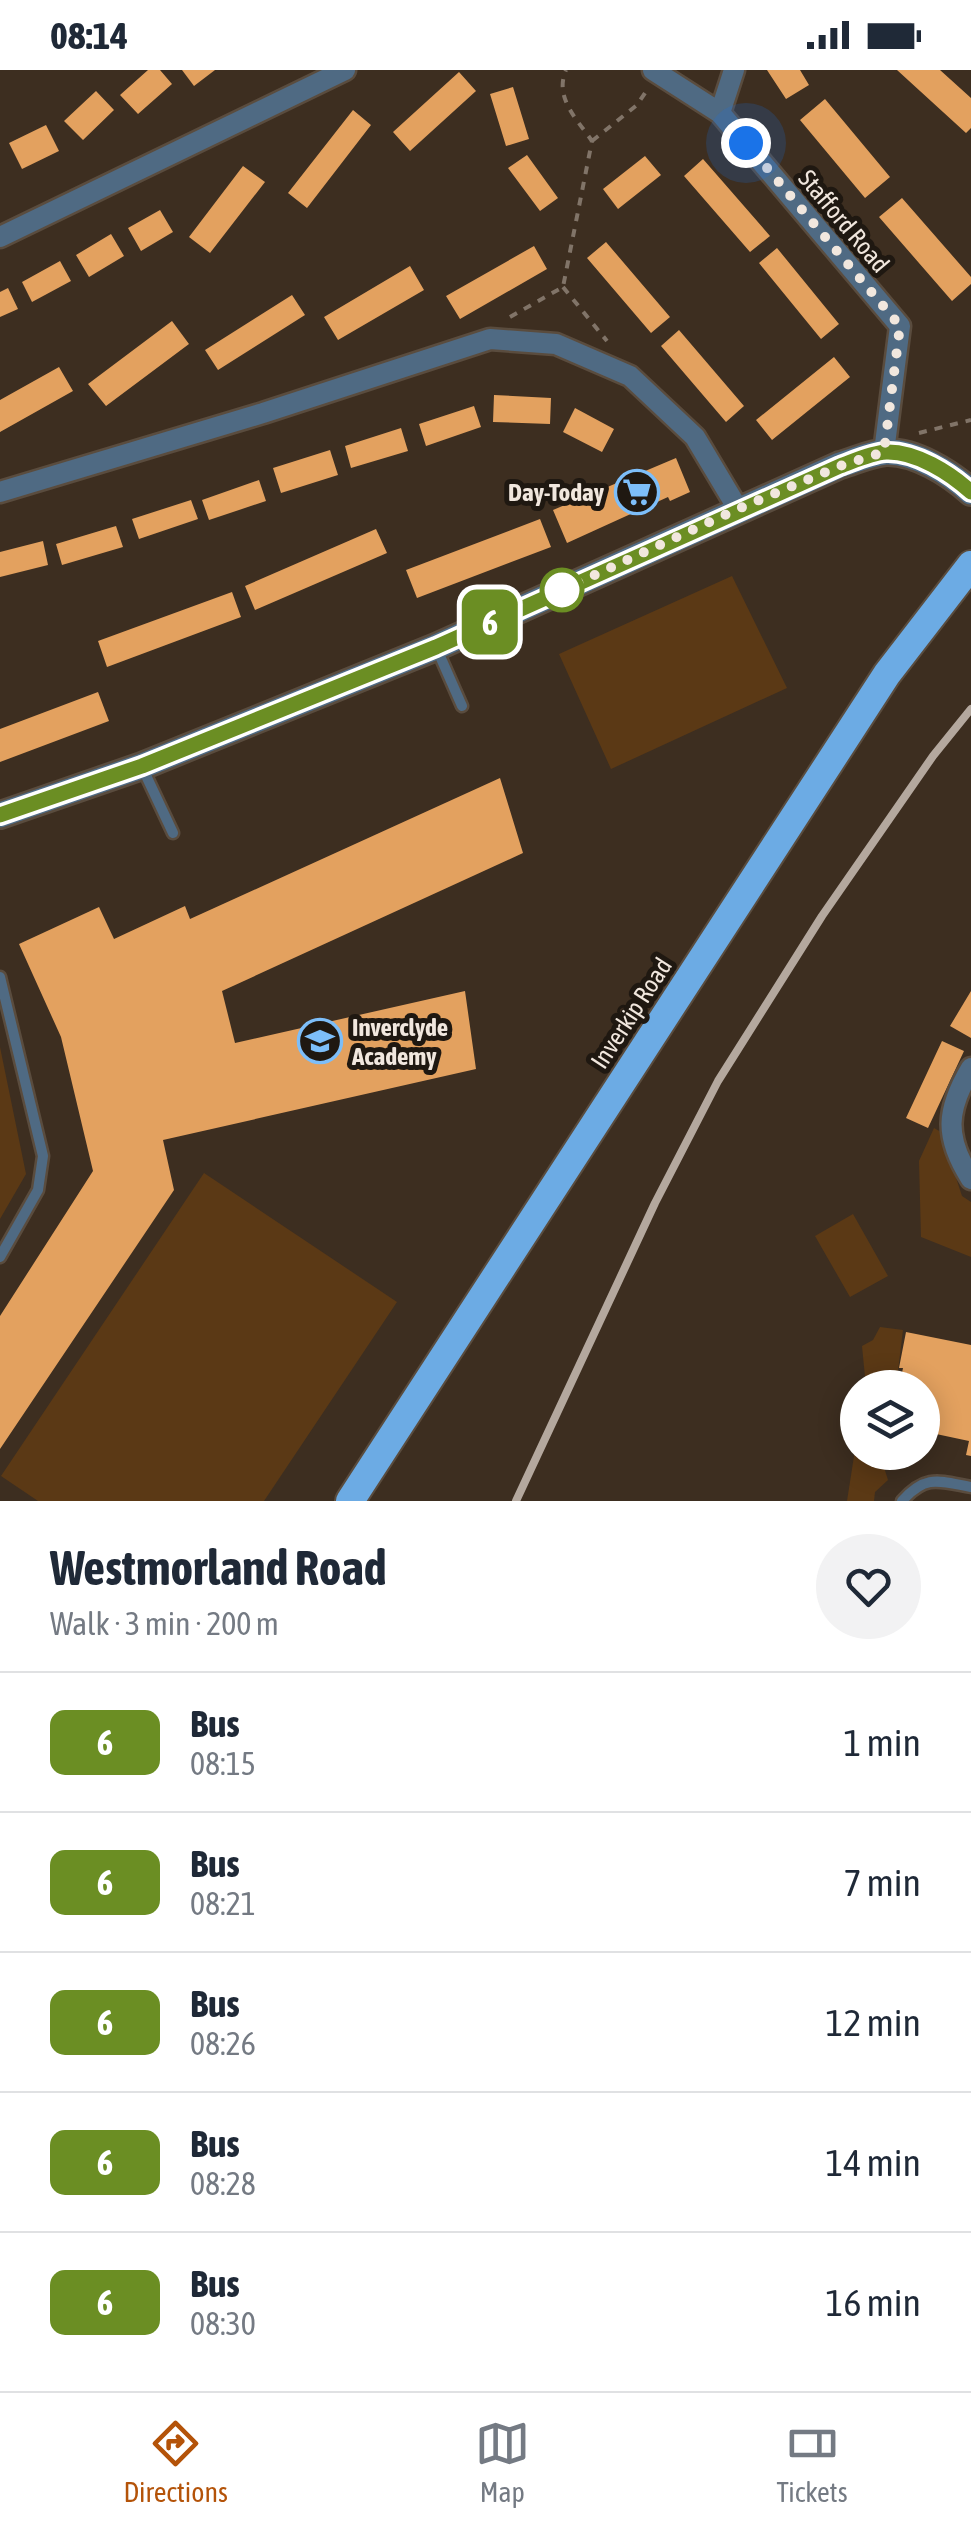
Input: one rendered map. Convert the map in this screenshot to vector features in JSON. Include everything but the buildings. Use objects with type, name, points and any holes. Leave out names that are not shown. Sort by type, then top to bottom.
[{"type":"highway","name":"Inverkip Road","points":[[350,1501],[887,674],[971,565]]},
{"type":"street","points":[[0,238],[345,70]]},
{"type":"street","name":"Stafford Road","points":[[653,70],[720,112],[900,326],[896,454]]},
{"type":"street","points":[[720,112],[734,70]]},
{"type":"street","points":[[0,492],[490,339],[556,344],[630,376],[694,437],[738,509]]},
{"type":"street","points":[[0,815],[142,766],[436,647],[840,466],[896,454],[956,478],[971,492]]},
{"type":"street","points":[[971,1068],[957,1092],[950,1120],[962,1166],[971,1179]]},
{"type":"lane","points":[[436,647],[462,706]]},
{"type":"lane","points":[[142,766],[173,834]]},
{"type":"lane","points":[[0,977],[43,1156],[38,1190],[0,1257]]},
{"type":"lane","points":[[902,1501],[916,1485],[935,1480],[971,1487]]},
{"type":"path","points":[[566,70],[561,82],[566,104],[592,141]]},
{"type":"path","points":[[496,324],[563,287],[592,141],[637,105]]},
{"type":"path","points":[[563,287],[627,366],[630,376]]},
{"type":"path","points":[[896,454],[918,433],[971,420]]},
{"type":"shaded area","points":[[732,576],[787,688],[611,769],[559,654]]},
{"type":"shaded area","points":[[0,1047],[26,1174],[0,1219]]},
{"type":"shaded area","points":[[934,1128],[941,1132],[962,1196],[971,1202],[971,1257],[921,1237],[919,1161]]},
{"type":"shaded area","points":[[204,1173],[397,1302],[264,1501],[38,1501],[1,1476]]},
{"type":"shaded area","points":[[853,1214],[888,1276],[850,1297],[815,1236]]},
{"type":"shaded area","points":[[880,1327],[903,1330],[898,1370],[864,1370],[862,1346],[873,1340]]},
{"type":"shaded area","points":[[852,1470],[885,1470],[888,1480],[875,1492],[874,1501],[847,1501]]},
{"type":"railway","points":[[516,1501],[655,1203],[718,1081],[822,916],[933,756],[971,709]]},
{"type":"bus line","name":"6","points":[[0,815],[142,766],[436,647],[840,466],[884,452],[909,455],[956,478],[971,492]]},
{"type":"place","name":"Day-Today","points":[[637,492]]},
{"type":"place","name":"Inverclyde Academy","points":[[320,1041]]},
{"type":"route","points":[[562,590],[738,509],[884,452],[900,326],[746,143]]}]
